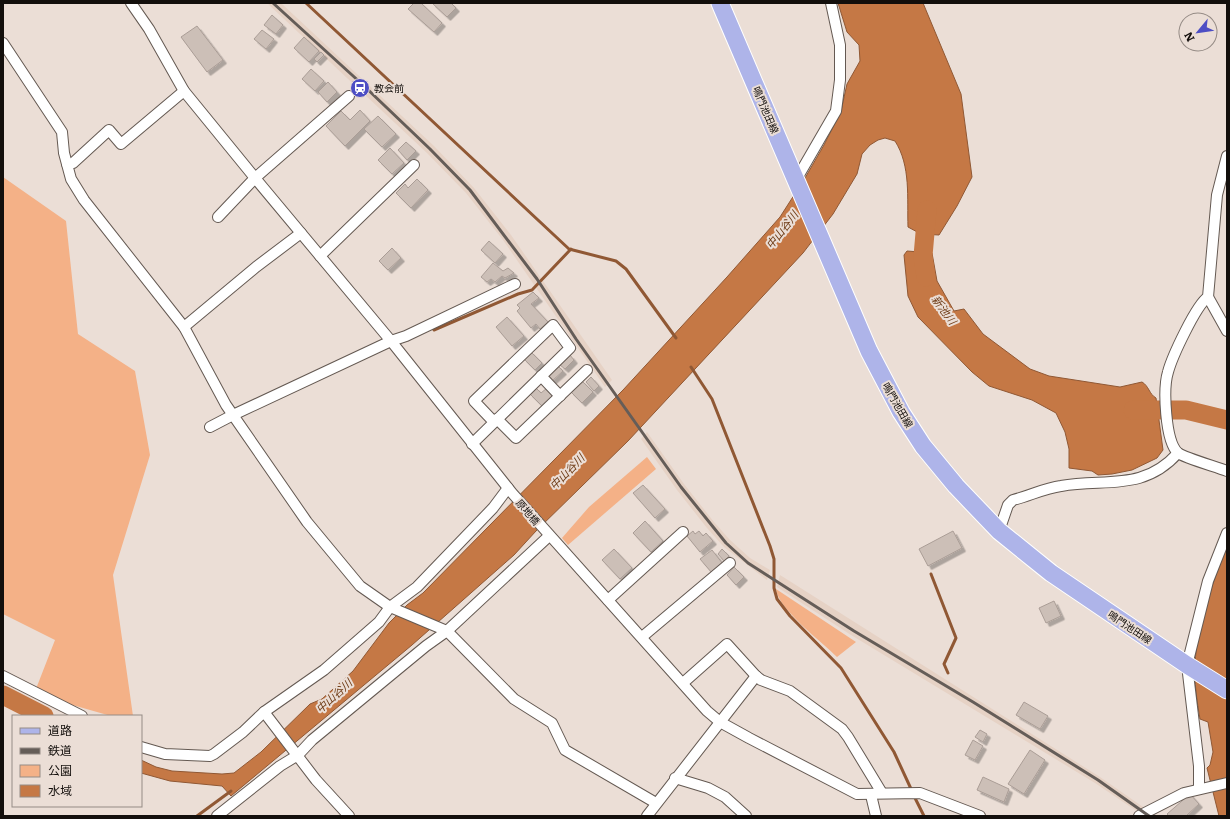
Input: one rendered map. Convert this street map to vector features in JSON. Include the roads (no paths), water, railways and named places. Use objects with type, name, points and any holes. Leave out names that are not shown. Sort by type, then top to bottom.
[{"type":"main road","name":"鳴門池田線","points":[[720,3],[869,351],[901,412],[923,446],[956,486],[998,531],[1051,573],[1227,690]]},
{"type":"street","name":"原地橋","points":[[131,3],[149,29],[184,91],[391,341],[510,490],[707,711],[720,722],[857,794],[871,795],[906,792],[920,793],[980,816]]},
{"type":"street","points":[[797,183],[836,110],[840,80],[840,45],[831,3]]},
{"type":"street","points":[[3,43],[62,132],[71,179],[84,200],[184,327],[233,414],[283,488],[334,556],[360,586],[393,608],[443,629],[514,699],[552,723],[565,750],[656,803]]},
{"type":"street","points":[[67,164],[73,163],[109,130],[121,144],[184,91]]},
{"type":"street","points":[[218,217],[255,178],[349,96]]},
{"type":"street","points":[[1227,156],[1208,297],[1227,331]]},
{"type":"street","points":[[320,256],[414,165]]},
{"type":"street","points":[[184,327],[256,267],[301,233]]},
{"type":"street","points":[[210,427],[233,414],[391,341],[406,336],[515,284]]},
{"type":"street","points":[[1208,297],[1203,300],[1187,326],[1168,372],[1165,394],[1172,445],[1178,453],[1227,471]]},
{"type":"street","points":[[472,444],[496,421],[570,348],[553,325],[474,400],[496,421],[516,438],[587,370]]},
{"type":"street","points":[[541,376],[560,396]]},
{"type":"street","points":[[998,531],[1008,505],[1014,500],[1060,486],[1138,480],[1170,463],[1178,453]]},
{"type":"street","points":[[142,746],[165,754],[210,756],[324,670],[379,622],[417,587],[510,490]]},
{"type":"street","points":[[608,600],[683,532]]},
{"type":"street","points":[[217,816],[414,656],[547,533]]},
{"type":"street","points":[[1201,788],[1191,667],[1208,581],[1227,533]]},
{"type":"street","points":[[642,637],[730,564]]},
{"type":"street","points":[[683,683],[727,644],[756,676],[790,690],[842,729],[882,794]]},
{"type":"street","points":[[3,676],[80,715]]},
{"type":"street","points":[[647,816],[675,778],[756,676]]},
{"type":"street","points":[[265,714],[316,780],[349,816]]},
{"type":"street","points":[[675,778],[693,783],[719,794],[746,816]]},
{"type":"street","points":[[1139,816],[1184,792],[1227,783]]},
{"type":"street","points":[[871,795],[876,816]]},
{"type":"water","points":[[838,3],[923,3],[961,94],[972,177],[957,206],[939,235],[921,234],[908,227],[906,172],[904,161],[895,141],[885,138],[870,145],[862,154],[857,174],[833,214],[803,253],[628,441],[536,531],[514,555],[412,645],[231,796],[222,786],[170,781],[142,773],[142,760],[156,767],[172,771],[222,774],[234,773],[261,752],[310,704],[322,699],[353,671],[389,623],[407,605],[423,593],[623,390],[780,217],[805,178],[841,111],[847,84],[860,61],[859,45],[847,32]]},
{"type":"water","points":[[907,251],[932,253],[937,281],[954,311],[964,309],[983,334],[1030,369],[1049,376],[1120,387],[1142,382],[1156,398],[1163,450],[1157,458],[1132,470],[1112,474],[1098,475],[1092,471],[1069,468],[1069,449],[1065,432],[1056,413],[1032,400],[989,386],[972,372],[918,317],[908,296],[904,255]]},
{"type":"water","points":[[1227,545],[1227,816],[1219,816],[1207,768],[1210,765],[1213,752],[1208,722],[1200,719],[1195,685],[1195,664],[1196,649],[1202,618]]},
{"type":"waterway","points":[[306,3],[569,249],[616,261],[626,269],[676,338]]},
{"type":"waterway","name":"新池川","points":[[926,277],[923,256],[927,210]]},
{"type":"waterway","points":[[434,330],[518,294],[532,290],[571,249]]},
{"type":"waterway","points":[[691,367],[712,399],[770,546],[774,559],[774,588],[777,599],[790,616],[841,668],[894,752],[912,791]]},
{"type":"waterway","name":"新池川","points":[[1133,410],[1186,410],[1227,420]]},
{"type":"waterway","points":[[931,574],[956,638],[944,664],[948,673]]},
{"type":"waterway","name":"中山谷川","points":[[3,695],[42,715]]},
{"type":"waterway","points":[[197,816],[231,791]]},
{"type":"waterway","points":[[914,796],[924,816]]},
{"type":"railway","points":[[273,3],[363,85],[430,149],[470,190],[537,279],[576,339],[681,487],[726,543],[748,563],[854,631],[973,702],[1098,780],[1149,816]]},
{"type":"place","name":"教会前","points":[[360,88]]}]
